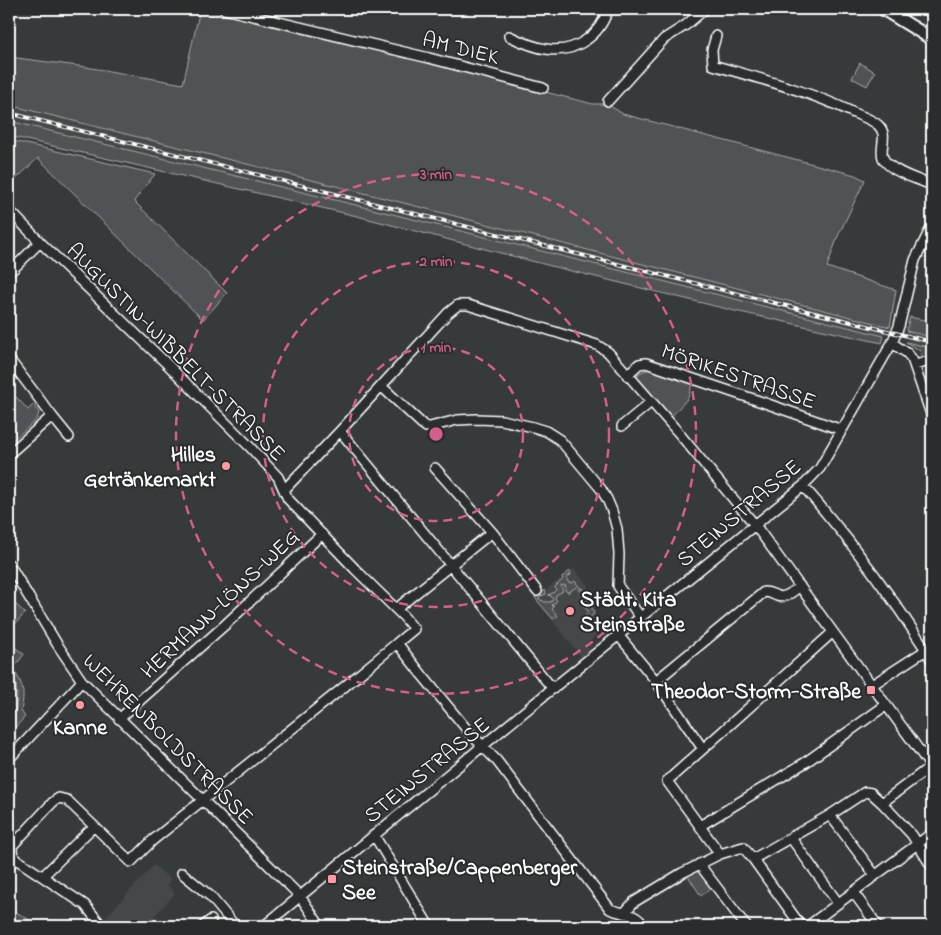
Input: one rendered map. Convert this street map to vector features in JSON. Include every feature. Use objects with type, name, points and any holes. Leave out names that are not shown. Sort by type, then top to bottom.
[{"type":"main road","points":[[883,9],[932,39]]},
{"type":"street","name":"AM DIEK","points":[[224,9],[429,58],[543,88]]},
{"type":"street","points":[[509,36],[545,49],[556,50],[574,47],[584,42],[596,32],[605,18],[608,9]]},
{"type":"street","points":[[608,101],[664,39],[686,25],[705,9]]},
{"type":"street","points":[[716,36],[712,50],[713,65],[801,91],[835,104],[878,125],[883,132],[883,158],[890,166],[932,185]]},
{"type":"street","name":"AUGUSTIN-WIBBELT-STRASSE","points":[[9,210],[278,476],[288,499],[414,629],[397,643]]},
{"type":"street","name":"STEINSTRASSE","points":[[264,926],[803,486],[820,468],[892,343],[899,326],[916,260],[932,226]]},
{"type":"street","points":[[10,268],[40,242]]},
{"type":"street","points":[[284,490],[448,313],[458,305],[468,306],[597,345],[608,352],[755,525],[932,767],[882,803]]},
{"type":"street","points":[[892,343],[908,353],[915,365],[932,418]]},
{"type":"street","points":[[9,359],[69,437]]},
{"type":"street","points":[[915,365],[932,362]]},
{"type":"street","name":"MÖRIKESTRASSE","points":[[627,375],[639,364],[646,364],[842,430]]},
{"type":"street","points":[[381,386],[426,427],[456,420],[502,420],[546,431],[560,440],[607,499],[617,528],[619,554],[618,586],[641,618]]},
{"type":"street","points":[[622,426],[651,402]]},
{"type":"street","points":[[9,454],[52,416]]},
{"type":"street","points":[[340,431],[553,689]]},
{"type":"street","points":[[435,468],[492,532],[537,591]]},
{"type":"street","points":[[803,486],[841,531],[906,618],[932,661]]},
{"type":"street","points":[[396,610],[492,532]]},
{"type":"street","name":"HERMANN-LÖNS-WEG","points":[[119,719],[226,624],[322,534]]},
{"type":"street","name":"WEHRENBOLDSTRASSE","points":[[9,564],[56,644],[82,682],[300,896],[320,926]]},
{"type":"street","points":[[656,681],[764,592],[769,592],[779,597],[786,597],[800,586]]},
{"type":"street","points":[[720,854],[667,780],[833,632]]},
{"type":"street","points":[[619,636],[656,681],[703,749]]},
{"type":"street","points":[[102,926],[85,905],[16,859],[13,855],[13,845],[53,802],[59,798],[67,800],[131,862],[153,840],[397,643],[469,732],[497,761],[610,909],[616,912],[625,912],[640,920],[644,926]]},
{"type":"street","points":[[872,685],[926,650]]},
{"type":"street","points":[[9,759],[82,682]]},
{"type":"street","points":[[700,826],[806,762],[886,705]]},
{"type":"street","points":[[753,860],[865,792],[871,793],[882,803],[912,835],[932,867]]},
{"type":"street","points":[[830,815],[876,875]]},
{"type":"street","points":[[43,876],[94,826]]},
{"type":"street","points":[[808,926],[932,833]]},
{"type":"street","points":[[374,835],[429,926]]},
{"type":"street","points":[[791,838],[838,903]]},
{"type":"street","points":[[625,912],[634,902],[699,864],[720,854],[743,847],[801,926]]},
{"type":"street","points":[[699,864],[746,926]]},
{"type":"street","points":[[182,873],[210,896],[235,926]]},
{"type":"street","points":[[853,892],[878,926]]},
{"type":"street","points":[[203,926],[211,920]]},
{"type":"shaded area","points":[[200,9],[213,9],[593,104],[607,104],[623,114],[855,175],[865,180],[838,236],[827,267],[896,290],[890,327],[9,105],[9,57],[86,67],[183,84]]},
{"type":"shaded area","points":[[860,63],[875,72],[867,86],[852,78]]},
{"type":"shaded area","points":[[9,105],[887,326],[884,336],[9,121]]},
{"type":"shaded area","points":[[9,121],[884,336],[882,343],[735,311],[357,216],[9,136]]},
{"type":"shaded area","points":[[9,140],[155,174],[134,201],[227,293],[203,320],[38,158],[9,186]]},
{"type":"shaded area","points":[[910,317],[932,322],[932,337],[906,331]]},
{"type":"shaded area","points":[[908,331],[932,337],[932,348],[906,342]]},
{"type":"shaded area","points":[[906,342],[932,348],[932,358],[922,359],[920,351]]},
{"type":"shaded area","points":[[650,369],[693,381],[688,398],[670,418],[638,380],[637,375]]},
{"type":"shaded area","points":[[9,389],[28,410],[34,404],[39,413],[37,419],[10,443],[9,442]]},
{"type":"shaded area","name":"Städt. Kita Steinstraße","points":[[574,568],[587,585],[595,604],[592,607],[595,625],[601,632],[589,642],[592,645],[589,648],[591,650],[581,657],[535,598]]},
{"type":"shaded area","points":[[570,571],[571,575],[568,576],[568,582],[572,583],[575,581],[583,589],[579,591],[576,587],[567,592],[565,590],[566,586],[561,585],[563,591],[556,595],[557,601],[552,605],[554,607],[552,609],[558,616],[553,619],[535,598],[545,590],[546,594],[539,599],[551,602],[553,599],[548,595],[556,590],[555,587],[563,579],[562,577]]},
{"type":"shaded area","points":[[9,598],[25,613],[9,631]]},
{"type":"shaded area","points":[[593,598],[595,604],[592,607],[594,614],[589,618],[585,614],[588,611],[583,605]]},
{"type":"shaded area","points":[[9,643],[24,654],[16,665],[9,660]]},
{"type":"shaded area","points":[[9,664],[22,686],[21,711],[25,717],[9,734],[9,721],[16,708],[17,696],[16,684],[9,672]]},
{"type":"shaded area","points":[[154,865],[171,880],[167,885],[174,895],[145,926],[107,926],[103,920]]},
{"type":"shaded area","points":[[697,869],[701,869],[714,886],[701,896],[688,876]]},
{"type":"shaded area","points":[[9,908],[40,926],[9,926]]},
{"type":"railway","points":[[9,113],[932,342]]},
{"type":"place","name":"Hilles Getränkemarkt","points":[[226,466]]},
{"type":"place","name":"Städt. Kita Steinstraße","points":[[570,611]]},
{"type":"place","name":"Theodor-Storm-Straße","points":[[871,690]]},
{"type":"place","name":"Kanne","points":[[80,705]]},
{"type":"place","name":"Steinstraße/Cappenberger See","points":[[332,879]]}]
